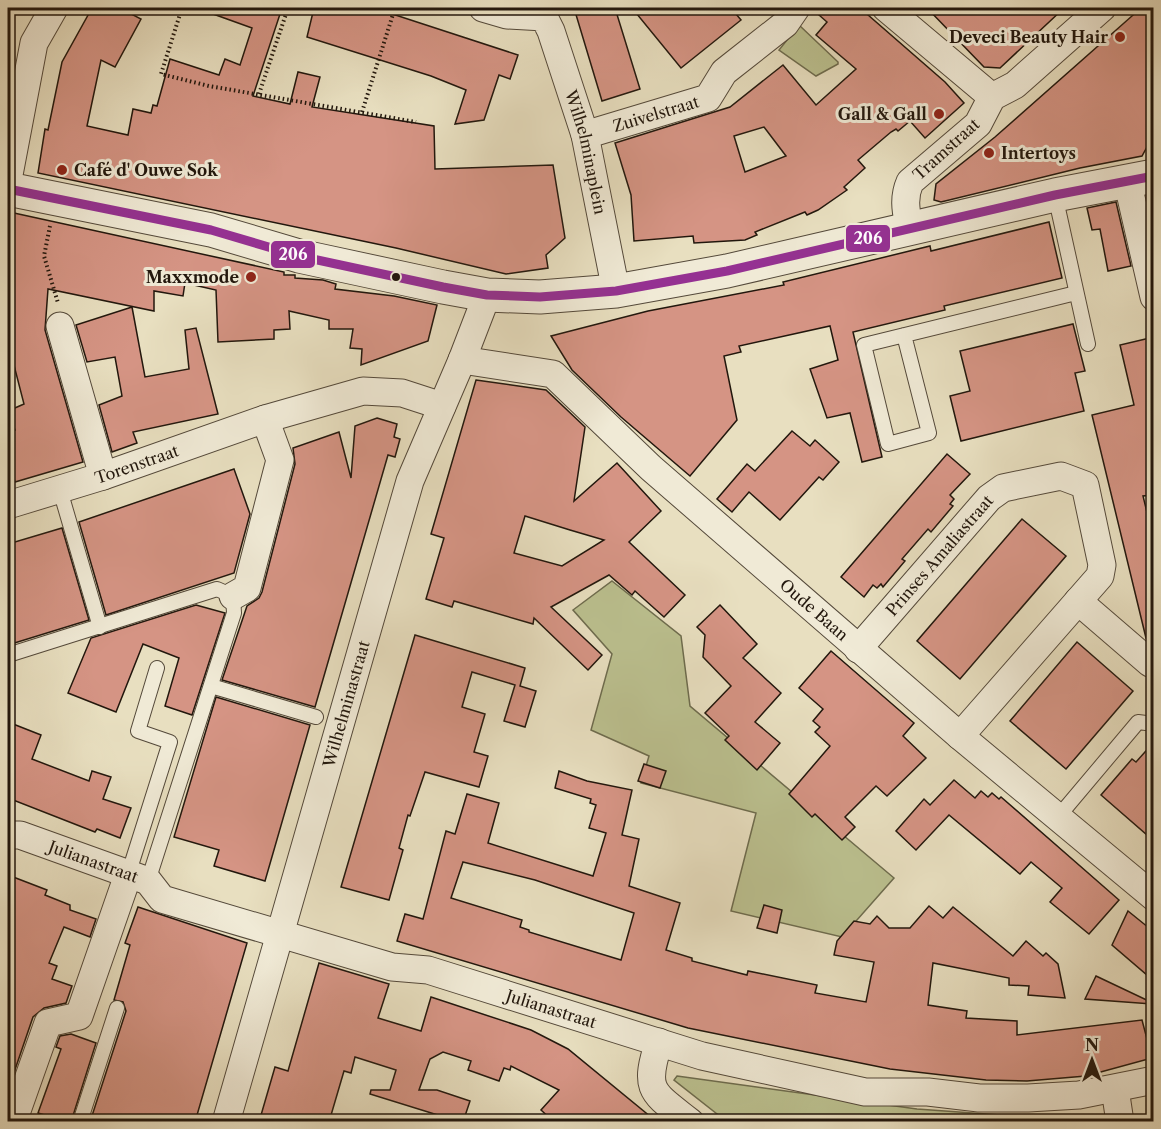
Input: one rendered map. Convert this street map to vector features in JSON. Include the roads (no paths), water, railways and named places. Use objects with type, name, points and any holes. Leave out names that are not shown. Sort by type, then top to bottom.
[{"type":"street","points":[[8,180],[34,43],[54,8]]},
{"type":"street","name":"Wilhelminaplein","points":[[483,8],[507,15],[545,12],[585,135],[616,291]]},
{"type":"street","name":"Zuivelstraat","points":[[585,135],[708,98],[724,72],[785,24],[796,8]]},
{"type":"street","points":[[886,8],[992,97],[1015,85],[1095,10]]},
{"type":"street","name":"Tramstraat","points":[[909,228],[905,206],[909,182],[978,124],[992,97]]},
{"type":"street","points":[[8,189],[211,230],[299,256],[487,295],[540,297],[616,291],[727,271],[1055,195],[1140,178],[1154,297]]},
{"type":"street","name":"Wilhelminastraat","points":[[226,1122],[410,481],[487,295]]},
{"type":"street","points":[[60,326],[103,476]]},
{"type":"street","name":"Oude Baan","points":[[462,360],[553,374],[643,461],[858,649],[1153,894]]},
{"type":"street","name":"Torenstraat","points":[[8,505],[103,476],[265,419],[363,391],[402,393],[442,406]]},
{"type":"street","points":[[233,596],[247,588],[280,460],[265,419]]},
{"type":"street","name":"Prinses Amaliastraat","points":[[858,649],[989,498],[1003,488],[1061,476],[1085,485],[1102,565],[1100,576],[960,736]]},
{"type":"street","points":[[1078,601],[1150,663],[1154,662]]},
{"type":"street","name":"Julianastraat","points":[[8,835],[20,835],[138,878],[162,899],[392,967],[428,970],[702,1056],[865,1092],[928,1092],[979,1098],[1028,1098],[1115,1089],[1154,1080]]},
{"type":"street","points":[[14,1122],[48,1023],[79,1016],[138,878]]},
{"type":"street","points":[[659,1042],[650,1080],[656,1094],[690,1122]]},
{"type":"street","points":[[1115,1089],[1120,1122]]},
{"type":"lane","points":[[1055,195],[1088,344]]},
{"type":"lane","points":[[904,335],[929,433],[888,444],[864,345],[904,335],[1076,293]]},
{"type":"lane","points":[[60,490],[100,627]]},
{"type":"lane","points":[[8,655],[218,589],[233,596],[234,613],[211,686],[138,878]]},
{"type":"lane","points":[[138,878],[170,742],[138,731],[157,668]]},
{"type":"lane","points":[[211,686],[316,717]]},
{"type":"lane","points":[[1058,817],[1138,722],[1154,724]]},
{"type":"lane","points":[[80,1122],[117,1008]]},
{"type":"place","name":"Deveci Beauty Hair","points":[[1120,37]]},
{"type":"place","name":"Gall & Gall","points":[[939,114]]},
{"type":"place","name":"Intertoys","points":[[989,153]]},
{"type":"place","name":"Café d' Ouwe Sok","points":[[62,170]]},
{"type":"place","name":"Maxxmode","points":[[251,277]]}]
